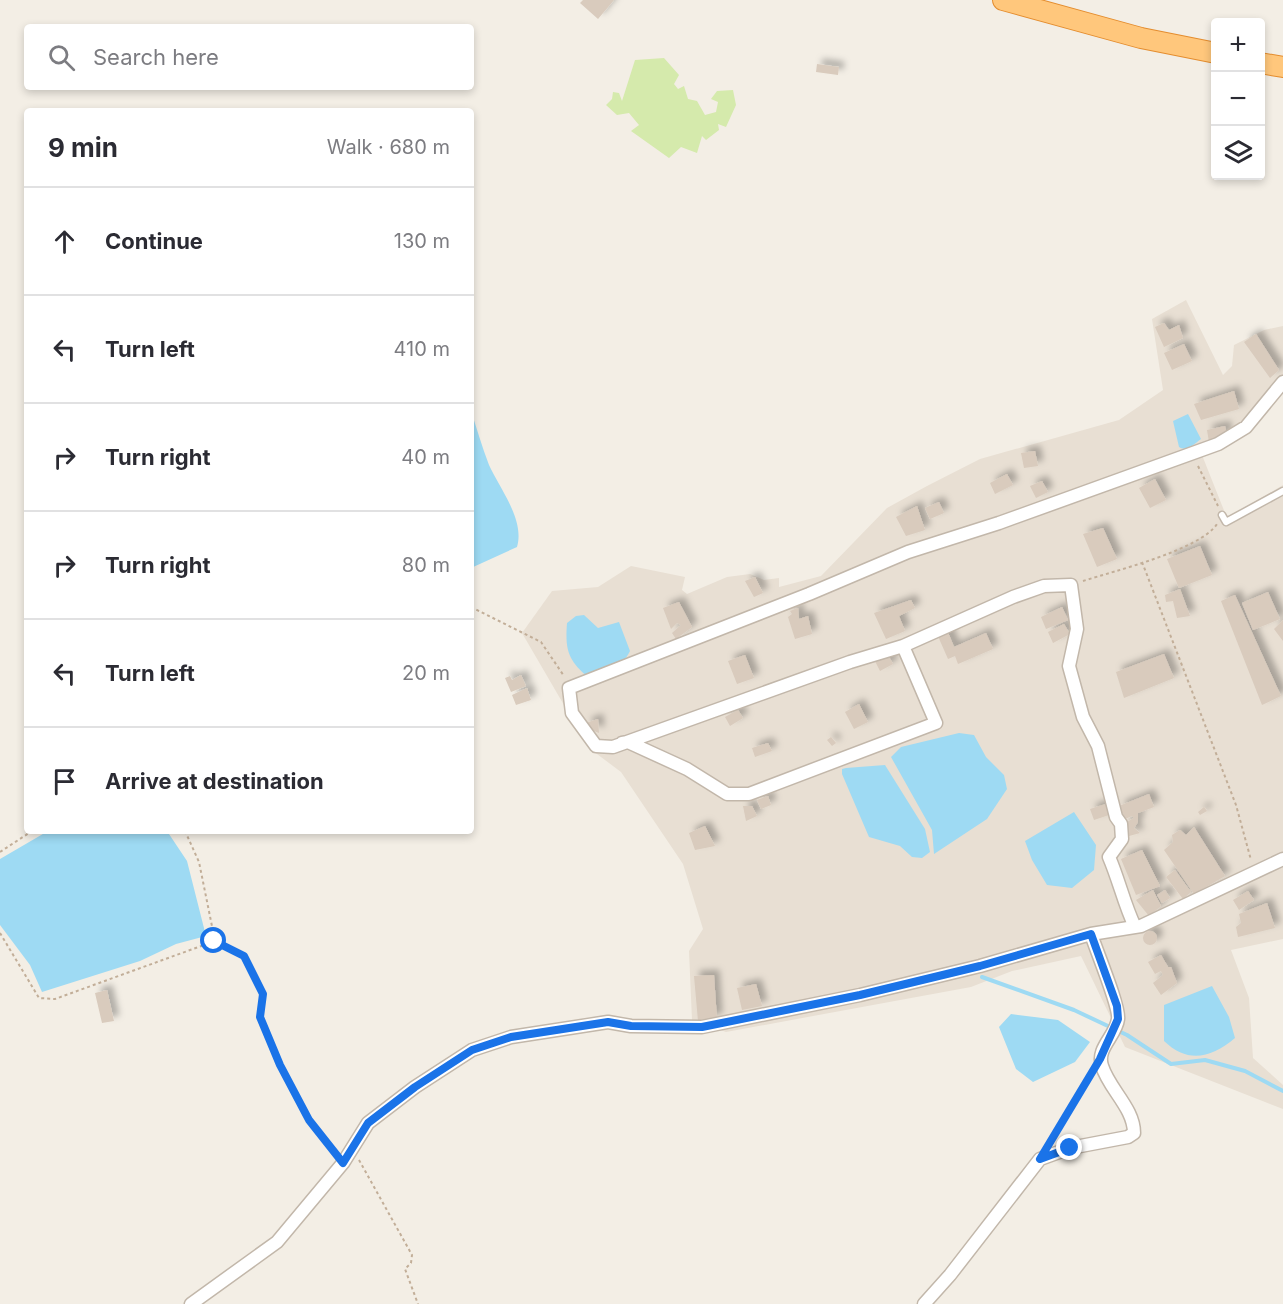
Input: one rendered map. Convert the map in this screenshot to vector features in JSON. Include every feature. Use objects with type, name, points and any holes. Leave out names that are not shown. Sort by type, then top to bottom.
[{"type":"highway","points":[[1003,0],[1141,38],[1211,52]]},
{"type":"highway","points":[[1265,64],[1283,67]]},
{"type":"street","points":[[903,646],[936,723],[749,794],[727,794],[687,769],[628,742],[612,747],[596,746],[572,713],[569,688],[809,594],[908,552],[999,523],[1218,444],[1246,427],[1265,407],[1283,382]]},
{"type":"street","points":[[612,747],[850,662],[903,646],[1013,597],[1044,586],[1071,585],[1077,629],[1069,666],[1083,717],[1098,746],[1116,817],[1121,824],[1122,839],[1109,857],[1117,874],[1122,898],[1135,927]]},
{"type":"street","points":[[191,1304],[277,1242],[343,1163],[368,1123],[415,1087],[472,1050],[511,1037],[608,1022],[631,1026],[702,1027],[871,993],[980,966],[1091,934],[1135,927],[1157,920],[1283,859]]},
{"type":"street","points":[[924,1304],[950,1275],[1040,1159],[1070,1148],[1128,1137],[1134,1133],[1128,1111],[1109,1083],[1100,1059],[1118,1019],[1117,1006],[1091,934]]},
{"type":"lane","points":[[1222,515],[1226,522],[1283,491]]},
{"type":"path","points":[[1071,585],[1181,548],[1211,534],[1222,515],[1192,452]]},
{"type":"path","points":[[1142,562],[1236,805],[1251,863],[1263,868]]},
{"type":"path","points":[[474,609],[541,642],[572,688]]},
{"type":"path","points":[[0,852],[27,834]]},
{"type":"path","points":[[186,834],[199,862],[214,941]]},
{"type":"path","points":[[0,933],[39,998],[55,999],[214,941],[244,956],[263,994],[260,1017],[280,1065],[309,1120],[343,1163],[355,1157],[361,1162],[412,1255],[411,1263],[405,1269],[418,1304]]},
{"type":"path","points":[[1040,1159],[1100,1059]]},
{"type":"shaded area","points":[[1186,300],[1223,375],[1232,366],[1234,345],[1264,330],[1283,326],[1283,390],[1256,425],[1231,442],[1202,455],[1227,518],[1283,485],[1283,939],[1231,950],[1249,998],[1253,1058],[1283,1085],[1283,1109],[1125,1047],[1081,956],[1012,971],[971,987],[726,1032],[692,1020],[689,951],[703,929],[683,864],[621,772],[589,748],[522,633],[552,591],[598,587],[631,566],[685,577],[682,590],[687,594],[727,577],[750,574],[764,580],[779,578],[779,587],[821,576],[887,508],[927,486],[980,459],[1119,420],[1163,390],[1152,319]]},
{"type":"green space","points":[[664,58],[679,75],[674,84],[678,89],[684,86],[688,99],[697,101],[705,115],[716,112],[718,102],[711,99],[717,91],[733,90],[736,105],[726,127],[718,124],[719,130],[706,140],[702,136],[697,153],[681,147],[669,158],[631,131],[639,125],[629,113],[617,115],[606,105],[612,99],[613,92],[619,93],[622,101],[635,60]]},
{"type":"water","points":[[1188,414],[1201,439],[1185,449],[1179,447],[1173,421]]},
{"type":"water","points":[[474,420],[489,465],[515,516],[519,537],[517,547],[474,567]]},
{"type":"water","points":[[584,615],[598,628],[619,622],[630,651],[618,665],[588,677],[572,660],[567,647],[567,623],[576,616]]},
{"type":"water","points":[[959,733],[974,735],[986,757],[1004,775],[1007,789],[987,819],[934,854],[932,830],[891,757],[901,747]]},
{"type":"water","points":[[885,765],[925,829],[930,852],[922,858],[912,857],[900,846],[869,837],[842,774],[842,769],[846,768]]},
{"type":"water","points":[[1074,812],[1096,845],[1094,870],[1072,888],[1047,885],[1032,860],[1025,841]]},
{"type":"water","points":[[43,834],[169,834],[187,861],[206,936],[176,944],[140,961],[42,992],[30,965],[0,925],[0,859]]},
{"type":"water","points":[[1212,986],[1229,1017],[1235,1038],[1208,1054],[1200,1056],[1182,1053],[1164,1041],[1164,1005]]},
{"type":"water","points":[[1011,1014],[1058,1020],[1090,1042],[1075,1062],[1033,1082],[1016,1069],[999,1027]]},
{"type":"building","points":[[583,0],[614,0],[598,19],[580,3]]},
{"type":"building","points":[[817,64],[839,67],[838,75],[816,72]]},
{"type":"building","points":[[1164,323],[1169,330],[1179,325],[1183,338],[1164,347],[1155,327]]},
{"type":"building","points":[[1256,334],[1279,370],[1270,378],[1244,342]]},
{"type":"building","points":[[1184,344],[1192,361],[1172,370],[1164,353]]},
{"type":"building","points":[[1234,391],[1239,409],[1201,420],[1194,404]]},
{"type":"building","points":[[1225,426],[1227,435],[1209,442],[1207,430]]},
{"type":"building","points":[[1035,451],[1038,466],[1024,468],[1021,453]]},
{"type":"building","points":[[1007,474],[1013,485],[995,494],[990,483]]},
{"type":"building","points":[[1155,479],[1166,500],[1150,508],[1139,488]]},
{"type":"building","points":[[1042,481],[1048,492],[1036,498],[1030,486]]},
{"type":"building","points":[[939,502],[944,513],[930,519],[925,508]]},
{"type":"building","points":[[917,506],[925,530],[906,536],[896,517]]},
{"type":"building","points":[[1103,528],[1117,559],[1097,567],[1083,534]]},
{"type":"building","points":[[1200,546],[1212,575],[1179,588],[1167,559]]},
{"type":"building","points":[[755,577],[763,593],[754,597],[745,581]]},
{"type":"building","points":[[1180,589],[1190,616],[1177,618],[1173,601],[1166,602],[1165,595]]},
{"type":"building","points":[[1268,592],[1280,619],[1253,630],[1242,603]]},
{"type":"building","points":[[1235,595],[1281,696],[1262,705],[1221,601]]},
{"type":"building","points":[[911,600],[915,608],[899,616],[905,631],[886,639],[874,613]]},
{"type":"building","points":[[679,602],[692,627],[676,639],[672,633],[681,625],[677,623],[671,629],[663,608]]},
{"type":"building","points":[[1062,607],[1068,620],[1046,629],[1041,617]]},
{"type":"building","points":[[798,608],[799,619],[808,616],[812,634],[795,639],[788,617],[792,614],[790,611]]},
{"type":"building","points":[[1283,620],[1283,641],[1274,629]]},
{"type":"building","points":[[1064,624],[1070,634],[1053,643],[1048,632]]},
{"type":"building","points":[[947,630],[954,647],[986,633],[993,649],[958,664],[955,656],[948,659],[937,634]]},
{"type":"building","points":[[1164,654],[1174,678],[1124,698],[1116,672]]},
{"type":"building","points":[[745,655],[754,678],[737,684],[728,661]]},
{"type":"building","points":[[888,655],[893,664],[880,671],[875,661]]},
{"type":"building","points":[[521,675],[526,686],[511,692],[505,678],[510,676],[512,680]]},
{"type":"building","points":[[527,688],[531,700],[516,705],[512,695]]},
{"type":"building","points":[[859,704],[868,722],[854,729],[845,712]]},
{"type":"building","points":[[738,710],[743,718],[730,726],[725,717]]},
{"type":"building","points":[[598,719],[599,733],[587,728],[586,723]]},
{"type":"building","points":[[831,737],[836,743],[832,746],[827,740]]},
{"type":"building","points":[[768,743],[772,751],[755,757],[752,748]]},
{"type":"building","points":[[1149,794],[1154,807],[1138,813],[1138,822],[1134,828],[1140,833],[1129,836],[1125,823],[1134,818],[1132,816],[1125,819],[1119,806]]},
{"type":"building","points":[[768,796],[771,805],[761,809],[757,800]]},
{"type":"building","points":[[1109,803],[1112,814],[1094,820],[1090,809]]},
{"type":"building","points":[[743,806],[752,806],[757,816],[746,821]]},
{"type":"building","points":[[1204,807],[1207,811],[1200,815],[1198,812]]},
{"type":"building","points":[[705,826],[715,846],[695,850],[689,833]]},
{"type":"building","points":[[1194,827],[1225,876],[1194,894],[1164,850],[1173,842],[1172,835],[1180,830],[1186,835]]},
{"type":"building","points":[[1142,850],[1160,886],[1136,895],[1121,859]]},
{"type":"building","points":[[1175,870],[1191,892],[1183,899],[1166,877]]},
{"type":"building","points":[[1153,890],[1161,906],[1149,916],[1136,900]]},
{"type":"building","points":[[1165,890],[1170,898],[1162,903],[1157,895]]},
{"type":"building","points":[[1248,891],[1254,900],[1239,910],[1233,900]]},
{"type":"building","points":[[1267,903],[1275,928],[1238,937],[1236,927],[1241,923],[1239,914]]},
{"type":"building","points":[[1147,931],[1153,931],[1157,938],[1153,945],[1147,945],[1143,941],[1143,935]]},
{"type":"building","points":[[1161,955],[1168,967],[1171,967],[1177,983],[1161,995],[1153,983],[1163,975],[1161,971],[1155,974],[1148,962]]},
{"type":"building","points":[[714,975],[717,1019],[698,1021],[694,976]]},
{"type":"building","points":[[756,984],[762,1006],[742,1010],[737,988]]},
{"type":"building","points":[[107,990],[114,1021],[102,1023],[95,993]]},
{"type":"waterway","points":[[982,977],[1074,1010],[1127,1035],[1171,1064],[1205,1060],[1245,1071],[1283,1091]]},
{"type":"route","points":[[214,941],[244,956],[263,994],[260,1017],[280,1065],[309,1120],[343,1163],[368,1123],[415,1087],[472,1050],[511,1037],[608,1022],[631,1026],[702,1027],[742,1020],[980,966],[1091,934],[1101,968],[1117,1006],[1118,1019],[1100,1059],[1040,1159],[1070,1148]]}]
